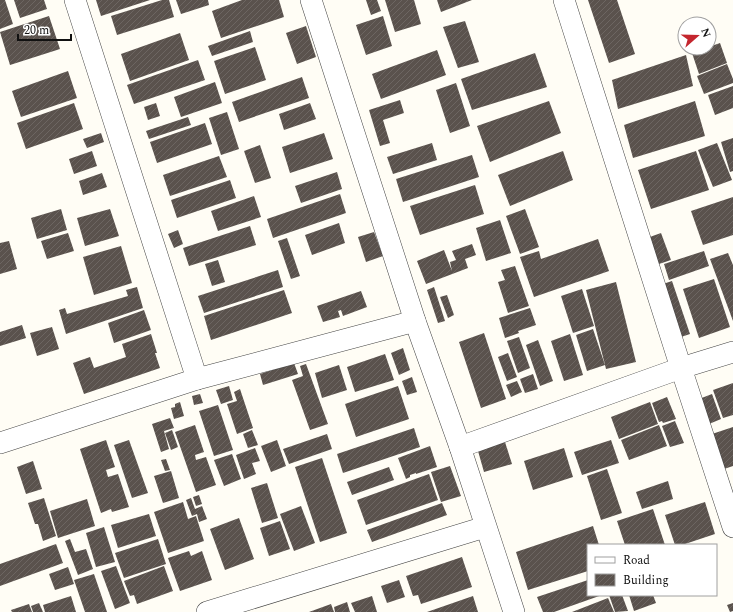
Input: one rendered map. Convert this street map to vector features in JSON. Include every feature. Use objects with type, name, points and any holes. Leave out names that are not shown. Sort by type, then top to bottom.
[{"type":"street","points":[[75,0],[197,378]]},
{"type":"street","points":[[311,0],[415,321],[460,447],[514,612]]},
{"type":"street","points":[[564,0],[733,527]]},
{"type":"street","points":[[0,443],[197,378],[415,321]]},
{"type":"street","points":[[460,447],[681,368],[733,352]]},
{"type":"street","points":[[207,612],[485,527]]},
{"type":"building","points":[[0,0],[5,0],[13,24],[0,29]]},
{"type":"building","points":[[14,0],[44,0],[47,9],[20,18]]},
{"type":"building","points":[[96,0],[150,0],[101,16]]},
{"type":"building","points":[[162,0],[169,0],[174,17],[117,35],[111,16]]},
{"type":"building","points":[[176,0],[208,0],[209,5],[181,14]]},
{"type":"building","points":[[242,0],[279,0],[284,17],[221,38],[212,11]]},
{"type":"building","points":[[366,0],[377,0],[381,11],[371,15]]},
{"type":"building","points":[[385,0],[414,0],[421,24],[395,32]]},
{"type":"building","points":[[437,0],[472,0],[441,12]]},
{"type":"building","points":[[588,0],[617,0],[635,54],[609,63]]},
{"type":"building","points":[[49,16],[60,49],[10,65],[0,32]]},
{"type":"building","points":[[383,16],[392,46],[366,55],[356,25]]},
{"type":"building","points":[[465,21],[479,62],[458,68],[443,27]]},
{"type":"building","points":[[306,26],[316,57],[297,64],[286,33]]},
{"type":"building","points":[[250,31],[253,42],[212,56],[208,46]]},
{"type":"building","points":[[180,33],[189,60],[130,81],[121,54]]},
{"type":"building","points":[[720,43],[727,63],[699,74],[693,56],[717,56],[717,44]]},
{"type":"building","points":[[255,47],[266,80],[225,94],[214,61]]},
{"type":"building","points":[[437,50],[446,75],[381,99],[372,74]]},
{"type":"building","points":[[535,53],[547,87],[472,110],[461,79]]},
{"type":"building","points":[[686,56],[693,86],[618,109],[612,80]]},
{"type":"building","points":[[198,60],[205,80],[134,104],[127,85]]},
{"type":"building","points":[[727,64],[733,79],[733,83],[704,94],[697,76]]},
{"type":"building","points":[[68,71],[77,98],[21,117],[12,91]]},
{"type":"building","points":[[302,77],[309,98],[239,122],[232,102]]},
{"type":"building","points":[[215,82],[222,103],[181,117],[174,97]]},
{"type":"building","points":[[456,83],[470,126],[450,133],[436,90]]},
{"type":"building","points":[[733,86],[733,108],[715,115],[708,95]]},
{"type":"building","points":[[400,100],[404,113],[383,120],[390,143],[380,146],[369,110]]},
{"type":"building","points":[[549,101],[561,133],[490,162],[477,126]]},
{"type":"building","points":[[695,101],[705,136],[633,158],[624,125]]},
{"type":"building","points":[[74,103],[83,129],[26,149],[17,123]]},
{"type":"building","points":[[156,103],[160,116],[148,120],[144,107]]},
{"type":"building","points":[[310,103],[316,119],[284,130],[279,114]]},
{"type":"building","points":[[227,112],[239,149],[221,155],[209,118]]},
{"type":"building","points":[[188,117],[191,125],[149,139],[146,131]]},
{"type":"building","points":[[205,123],[212,144],[157,163],[150,142]]},
{"type":"building","points":[[101,133],[104,142],[87,148],[83,139]]},
{"type":"building","points":[[324,133],[333,159],[290,173],[282,147]]},
{"type":"building","points":[[733,138],[733,171],[730,172],[721,142]]},
{"type":"building","points":[[432,143],[437,160],[393,174],[387,157]]},
{"type":"building","points":[[717,143],[732,180],[713,187],[698,150]]},
{"type":"building","points":[[260,145],[271,178],[255,183],[244,151]]},
{"type":"building","points":[[92,151],[97,166],[74,174],[69,159]]},
{"type":"building","points":[[563,151],[573,180],[510,206],[498,175]]},
{"type":"building","points":[[696,151],[709,190],[651,209],[638,170]]},
{"type":"building","points":[[472,155],[479,177],[403,202],[396,179]]},
{"type":"building","points":[[219,156],[227,177],[170,196],[163,175]]},
{"type":"building","points":[[337,172],[342,189],[301,203],[295,186]]},
{"type":"building","points":[[102,173],[107,187],[83,195],[79,181]]},
{"type":"building","points":[[230,180],[236,198],[177,218],[171,200]]},
{"type":"building","points":[[475,185],[484,214],[420,235],[410,206]]},
{"type":"building","points":[[340,194],[346,213],[273,238],[267,219]]},
{"type":"building","points":[[254,196],[261,217],[218,231],[211,211]]},
{"type":"building","points":[[733,197],[733,235],[703,245],[691,211]]},
{"type":"building","points":[[61,209],[67,230],[37,239],[31,218]]},
{"type":"building","points":[[110,209],[119,236],[85,246],[77,218]]},
{"type":"building","points":[[525,209],[539,247],[520,254],[506,216]]},
{"type":"building","points":[[500,220],[511,253],[486,261],[476,228]]},
{"type":"building","points":[[339,223],[345,243],[312,255],[305,235]]},
{"type":"building","points":[[250,226],[256,245],[189,266],[183,248]]},
{"type":"building","points":[[178,230],[183,244],[174,248],[168,234]]},
{"type":"building","points":[[374,232],[383,256],[366,262],[358,237]]},
{"type":"building","points":[[68,233],[74,251],[47,259],[41,241]]},
{"type":"building","points":[[661,233],[671,260],[656,265],[647,238]]},
{"type":"building","points":[[287,238],[300,276],[291,279],[278,241]]},
{"type":"building","points":[[598,239],[609,271],[534,297],[520,257],[539,251],[541,259]]},
{"type":"building","points":[[9,241],[17,269],[0,274],[0,243]]},
{"type":"building","points":[[472,244],[476,255],[465,259],[468,268],[426,284],[417,261],[444,250],[452,271],[450,262],[456,260],[452,251]]},
{"type":"building","points":[[121,246],[132,283],[94,295],[83,257]]},
{"type":"building","points":[[704,251],[709,266],[669,280],[664,264]]},
{"type":"building","points":[[728,253],[733,265],[733,321],[710,259]]},
{"type":"building","points":[[218,260],[225,282],[212,286],[205,264]]},
{"type":"building","points":[[515,266],[529,306],[508,313],[498,282],[505,280],[501,270]]},
{"type":"building","points":[[278,270],[283,287],[204,313],[198,296]]},
{"type":"building","points":[[714,279],[730,327],[699,338],[683,289]]},
{"type":"building","points":[[672,281],[690,334],[681,337],[663,284]]},
{"type":"building","points":[[616,282],[636,362],[606,369],[586,290]]},
{"type":"building","points":[[137,287],[143,308],[66,334],[59,310],[65,308],[67,314],[128,296],[126,290]]},
{"type":"building","points":[[434,287],[445,321],[438,323],[427,290]]},
{"type":"building","points":[[582,289],[594,326],[573,333],[561,296]]},
{"type":"building","points":[[284,290],[292,313],[211,340],[204,316]]},
{"type":"building","points":[[361,291],[367,307],[343,316],[341,310],[338,311],[340,317],[323,322],[317,306]]},
{"type":"building","points":[[447,295],[454,315],[448,318],[440,297]]},
{"type":"building","points":[[530,308],[536,325],[518,331],[519,333],[505,338],[499,318]]},
{"type":"building","points":[[144,310],[151,330],[114,343],[108,323]]},
{"type":"building","points":[[22,325],[26,338],[0,346],[0,332]]},
{"type":"building","points":[[52,327],[59,349],[37,356],[30,333]]},
{"type":"building","points":[[593,329],[605,365],[587,371],[576,335]]},
{"type":"building","points":[[484,333],[506,399],[481,408],[459,342]]},
{"type":"building","points":[[151,334],[160,368],[84,394],[73,363],[90,357],[94,368],[126,357],[122,344]]},
{"type":"building","points":[[570,334],[583,375],[564,381],[551,341]]},
{"type":"building","points":[[519,337],[530,368],[518,373],[507,341]]},
{"type":"building","points":[[538,340],[553,381],[540,386],[526,345]]},
{"type":"building","points":[[403,348],[410,370],[399,375],[391,353]]},
{"type":"building","points":[[508,353],[517,377],[507,381],[498,357]]},
{"type":"building","points":[[385,354],[394,380],[355,392],[347,367]]},
{"type":"building","points":[[294,363],[298,374],[263,385],[260,374]]},
{"type":"building","points":[[306,364],[328,424],[310,430],[292,380],[303,376],[300,366]]},
{"type":"building","points":[[339,365],[347,390],[322,398],[315,373]]},
{"type":"building","points":[[533,374],[538,389],[525,393],[520,379]]},
{"type":"building","points":[[412,377],[417,392],[407,395],[402,381]]},
{"type":"building","points":[[517,381],[522,392],[511,397],[506,385]]},
{"type":"building","points":[[733,383],[733,415],[723,418],[713,390]]},
{"type":"building","points":[[229,386],[233,400],[221,404],[216,390]]},
{"type":"building","points":[[398,386],[409,419],[356,437],[345,404]]},
{"type":"building","points":[[240,389],[253,428],[237,434],[227,404],[237,401],[234,392]]},
{"type":"building","points":[[200,394],[203,403],[194,405],[192,396]]},
{"type":"building","points":[[712,394],[721,419],[709,424],[699,399]]},
{"type":"building","points":[[667,397],[676,419],[663,423],[662,421],[659,422],[652,403]]},
{"type":"building","points":[[180,402],[184,416],[174,419],[171,408],[175,407],[175,404]]},
{"type":"building","points":[[650,402],[658,424],[619,439],[611,417]]},
{"type":"building","points":[[218,405],[233,450],[214,456],[199,411]]},
{"type":"building","points":[[170,418],[174,428],[164,431],[169,449],[161,452],[152,424]]},
{"type":"building","points":[[675,421],[684,443],[670,447],[662,426]]},
{"type":"building","points":[[195,425],[204,452],[195,455],[196,460],[206,457],[216,485],[196,492],[175,432]]},
{"type":"building","points":[[659,425],[667,446],[629,460],[621,440]]},
{"type":"building","points":[[733,427],[733,466],[721,470],[709,435]]},
{"type":"building","points":[[414,428],[420,447],[343,473],[337,454]]},
{"type":"building","points":[[172,430],[178,447],[171,450],[165,433]]},
{"type":"building","points":[[252,430],[258,445],[248,448],[243,434]]},
{"type":"building","points":[[327,434],[332,449],[289,464],[283,449]]},
{"type":"building","points":[[106,440],[115,467],[106,470],[108,477],[118,474],[129,507],[112,512],[111,509],[101,513],[80,449]]},
{"type":"building","points":[[129,440],[148,493],[132,498],[114,445]]},
{"type":"building","points":[[277,440],[286,466],[271,472],[261,446]]},
{"type":"building","points":[[611,440],[619,463],[582,475],[574,452]]},
{"type":"building","points":[[505,442],[512,464],[484,472],[478,451]]},
{"type":"building","points":[[430,446],[437,467],[410,475],[410,477],[406,479],[398,458]]},
{"type":"building","points":[[255,448],[260,461],[252,463],[256,474],[244,479],[236,455]]},
{"type":"building","points":[[564,448],[573,477],[533,490],[524,461]]},
{"type":"building","points":[[232,454],[241,479],[224,486],[214,460]]},
{"type":"building","points":[[322,458],[347,533],[320,542],[295,467]]},
{"type":"building","points":[[166,459],[170,470],[165,471],[161,460]]},
{"type":"building","points":[[33,461],[42,489],[26,494],[17,467]]},
{"type":"building","points":[[450,466],[461,496],[441,502],[431,472]]},
{"type":"building","points":[[389,467],[394,480],[352,495],[347,482]]},
{"type":"building","points":[[607,469],[622,513],[601,520],[587,476]]},
{"type":"building","points":[[171,471],[179,498],[163,503],[154,476]]},
{"type":"building","points":[[429,474],[438,500],[366,525],[357,500]]},
{"type":"building","points":[[668,481],[673,499],[642,509],[636,492]]},
{"type":"building","points":[[267,483],[278,518],[262,523],[251,488]]},
{"type":"building","points":[[199,495],[202,504],[196,506],[193,497]]},
{"type":"building","points":[[44,498],[56,536],[43,541],[38,524],[35,524],[28,503]]},
{"type":"building","points":[[191,498],[195,509],[202,506],[207,519],[199,522],[197,514],[192,516],[186,500]]},
{"type":"building","points":[[87,499],[95,526],[58,538],[50,511]]},
{"type":"building","points":[[183,502],[188,519],[196,516],[204,541],[168,553],[154,512]]},
{"type":"building","points":[[705,502],[715,534],[685,544],[675,544],[665,515]]},
{"type":"building","points":[[442,503],[447,515],[372,542],[367,530]]},
{"type":"building","points":[[301,506],[315,543],[294,551],[280,514]]},
{"type":"building","points":[[653,509],[665,544],[625,544],[617,521]]},
{"type":"building","points":[[149,514],[156,536],[118,548],[111,525]]},
{"type":"building","points":[[239,518],[254,559],[225,570],[210,529]]},
{"type":"building","points":[[280,521],[290,549],[269,556],[260,528]]},
{"type":"building","points":[[593,526],[599,544],[587,544],[587,571],[528,590],[516,552]]},
{"type":"building","points":[[104,527],[115,562],[96,567],[86,533]]},
{"type":"building","points":[[70,539],[75,552],[86,549],[93,569],[78,575],[65,541]]},
{"type":"building","points":[[158,539],[166,564],[124,578],[115,553]]},
{"type":"building","points":[[56,544],[63,563],[0,586],[0,564]]},
{"type":"building","points":[[189,551],[191,556],[202,551],[212,580],[180,591],[168,558]]},
{"type":"building","points":[[462,557],[472,587],[421,604],[418,595],[413,596],[406,576]]},
{"type":"building","points":[[116,566],[130,603],[115,609],[101,571]]},
{"type":"building","points":[[164,566],[173,591],[137,604],[134,595],[130,596],[124,581]]},
{"type":"building","points":[[68,567],[74,584],[55,590],[49,574]]},
{"type":"building","points":[[94,574],[107,612],[85,612],[74,580]]},
{"type":"building","points":[[399,580],[405,597],[387,603],[381,586]]},
{"type":"building","points":[[587,580],[587,596],[599,596],[554,612],[543,612],[537,597]]},
{"type":"building","points":[[71,596],[76,612],[45,612],[43,605]]},
{"type":"building","points":[[372,596],[377,612],[355,612],[351,603]]},
{"type":"building","points":[[473,596],[478,612],[427,612]]},
{"type":"building","points":[[609,596],[622,596],[628,611],[615,612]]},
{"type":"building","points":[[629,596],[653,596],[656,603],[634,611]]},
{"type":"building","points":[[608,598],[614,612],[572,612]]},
{"type":"building","points":[[347,602],[350,612],[335,612],[334,607]]},
{"type":"building","points":[[39,603],[43,612],[33,612],[31,606]]},
{"type":"building","points":[[733,603],[733,611],[730,612],[727,605]]},
{"type":"building","points":[[29,604],[32,612],[12,612],[11,610]]},
{"type":"building","points":[[331,604],[334,612],[309,612]]}]
